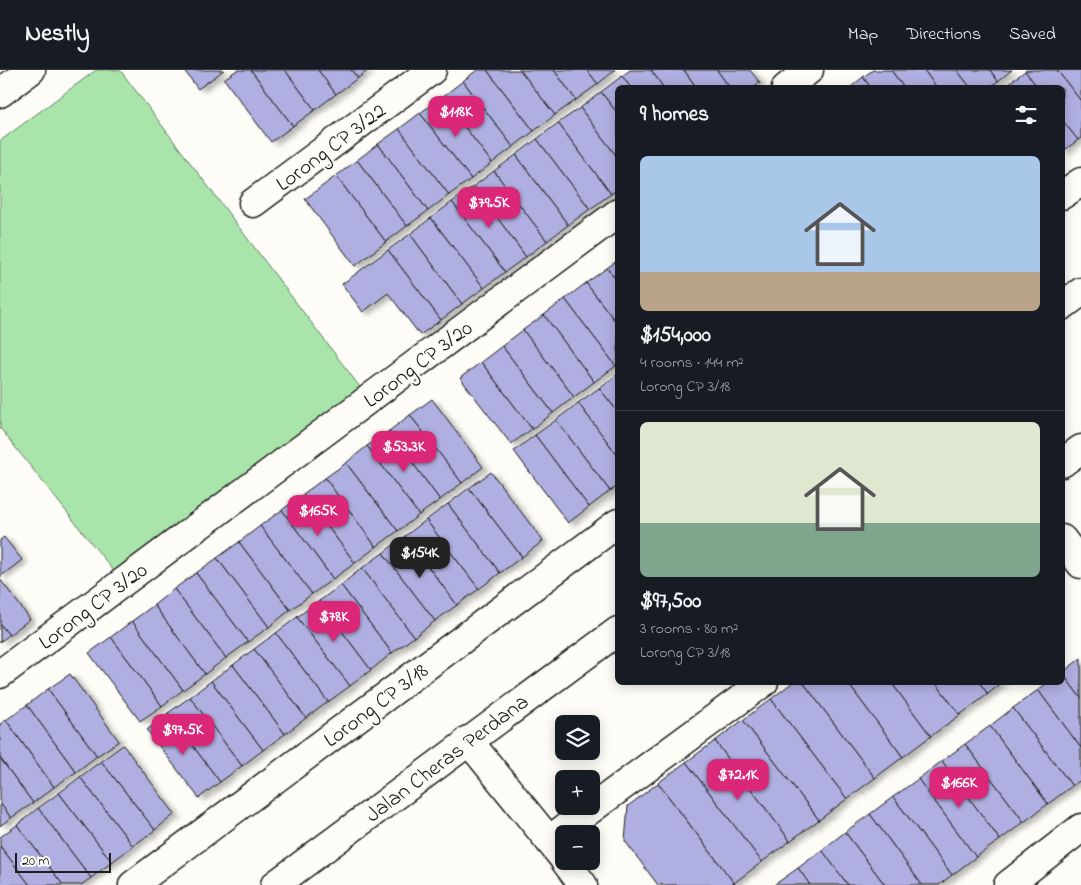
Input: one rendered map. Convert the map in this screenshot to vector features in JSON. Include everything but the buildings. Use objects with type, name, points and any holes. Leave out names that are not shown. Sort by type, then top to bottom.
[{"type":"street","points":[[0,93],[31,70]]},
{"type":"street","name":"Lorong CP 3/22","points":[[253,203],[432,70]]},
{"type":"street","points":[[790,85],[809,70]]},
{"type":"street","points":[[1065,194],[1081,182]]},
{"type":"street","name":"Lorong CP 3/20","points":[[0,674],[615,215]]},
{"type":"street","points":[[1065,304],[1081,292]]},
{"type":"street","points":[[1065,461],[1081,449]]},
{"type":"street","name":"Lorong CP 3/18","points":[[133,885],[615,525]]},
{"type":"street","points":[[1065,543],[1081,564]]},
{"type":"street","name":"Jalan Cheras Perdana","points":[[275,885],[468,740],[615,633]]},
{"type":"street","points":[[594,825],[760,685]]},
{"type":"street","points":[[468,740],[555,849]]},
{"type":"street","points":[[1008,885],[1081,828]]},
{"type":"street","points":[[571,870],[583,885]]},
{"type":"green space","points":[[96,70],[120,70],[369,399],[120,579],[0,428],[0,141]]}]
